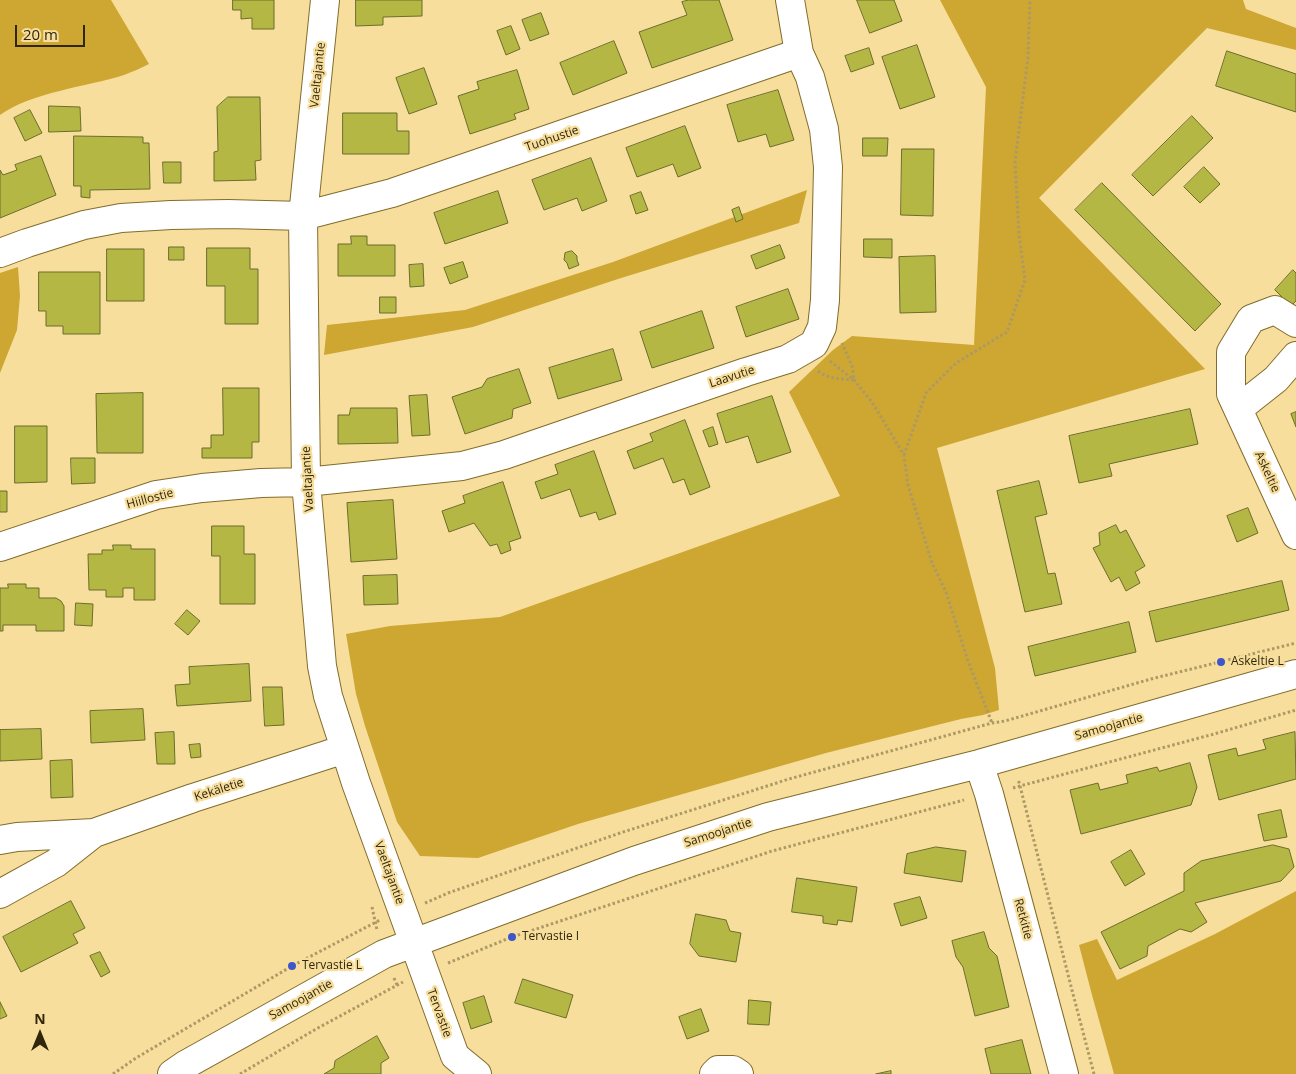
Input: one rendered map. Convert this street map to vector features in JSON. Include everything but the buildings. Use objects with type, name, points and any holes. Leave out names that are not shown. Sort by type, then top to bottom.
[{"type":"street","name":"Vaeltajantie","points":[[325,0],[303,216],[306,482],[322,666],[328,696],[345,749],[414,943]]},
{"type":"street","points":[[790,0],[799,53],[810,78],[824,129],[828,167],[825,300],[822,327],[814,355]]},
{"type":"street","name":"Tuohustie","points":[[303,216],[392,194],[799,53]]},
{"type":"street","points":[[0,253],[84,225],[121,218],[228,214],[303,216]]},
{"type":"street","name":"Askeltie","points":[[1296,323],[1275,310],[1251,319],[1230,352],[1230,394],[1296,535]]},
{"type":"street","name":"Laavutie","points":[[306,482],[462,466],[504,455],[746,372],[788,359],[814,355]]},
{"type":"street","points":[[1238,408],[1276,380],[1296,356]]},
{"type":"street","name":"Hiillostie","points":[[0,548],[156,496],[202,488],[261,483],[306,482]]},
{"type":"street","name":"Samoojantie","points":[[172,1074],[384,954],[634,861],[768,817],[979,764],[1296,674]]},
{"type":"street","name":"Kekäletie","points":[[0,840],[18,837],[94,833],[193,798],[345,749]]},
{"type":"street","name":"Retkitie","points":[[979,764],[989,794],[1064,1074]]},
{"type":"street","name":"Kekäletie","points":[[0,894],[56,863],[94,833]]},
{"type":"street","name":"Tervastie","points":[[414,943],[455,1056],[477,1074]]},
{"type":"street","points":[[714,1074],[718,1070],[733,1070],[739,1074]]},
{"type":"path","points":[[904,454],[926,393],[956,363],[1007,332],[1025,280],[1019,234],[1015,162],[1028,57],[1030,0]]},
{"type":"path","points":[[841,339],[852,366],[854,380]]},
{"type":"path","points":[[814,355],[821,374],[854,380]]},
{"type":"path","points":[[814,355],[825,357],[854,380],[872,402],[904,454],[908,485],[932,563],[946,592],[968,661],[992,723]]},
{"type":"path","points":[[240,1074],[316,1029],[397,985],[512,938],[772,851],[1214,734],[1296,710]]},
{"type":"path","points":[[1005,721],[1011,755],[1094,1074]]},
{"type":"shaded area","points":[[0,0],[111,0],[149,64],[124,75],[43,95],[13,107],[0,115]]},
{"type":"shaded area","points":[[940,0],[1243,0],[1246,9],[1296,28],[1296,50],[1207,28],[1039,198],[1205,369],[937,448],[995,668],[999,710],[826,753],[578,824],[478,858],[420,856],[397,822],[365,726],[356,694],[346,634],[390,626],[500,617],[840,496],[789,392],[833,350],[852,336],[974,345],[986,87]]},
{"type":"shaded area","points":[[807,190],[799,223],[618,279],[473,327],[324,355],[327,325],[465,310],[613,262]]},
{"type":"shaded area","points":[[18,267],[20,296],[17,330],[0,373],[0,273]]},
{"type":"shaded area","points":[[1296,891],[1296,1074],[1114,1074],[1079,945],[1097,939],[1117,980],[1215,934]]},
{"type":"place","name":"Askeltie L","points":[[1221,662]]},
{"type":"place","name":"Tervastie I","points":[[512,937]]},
{"type":"place","name":"Tervastie L","points":[[292,966]]}]
